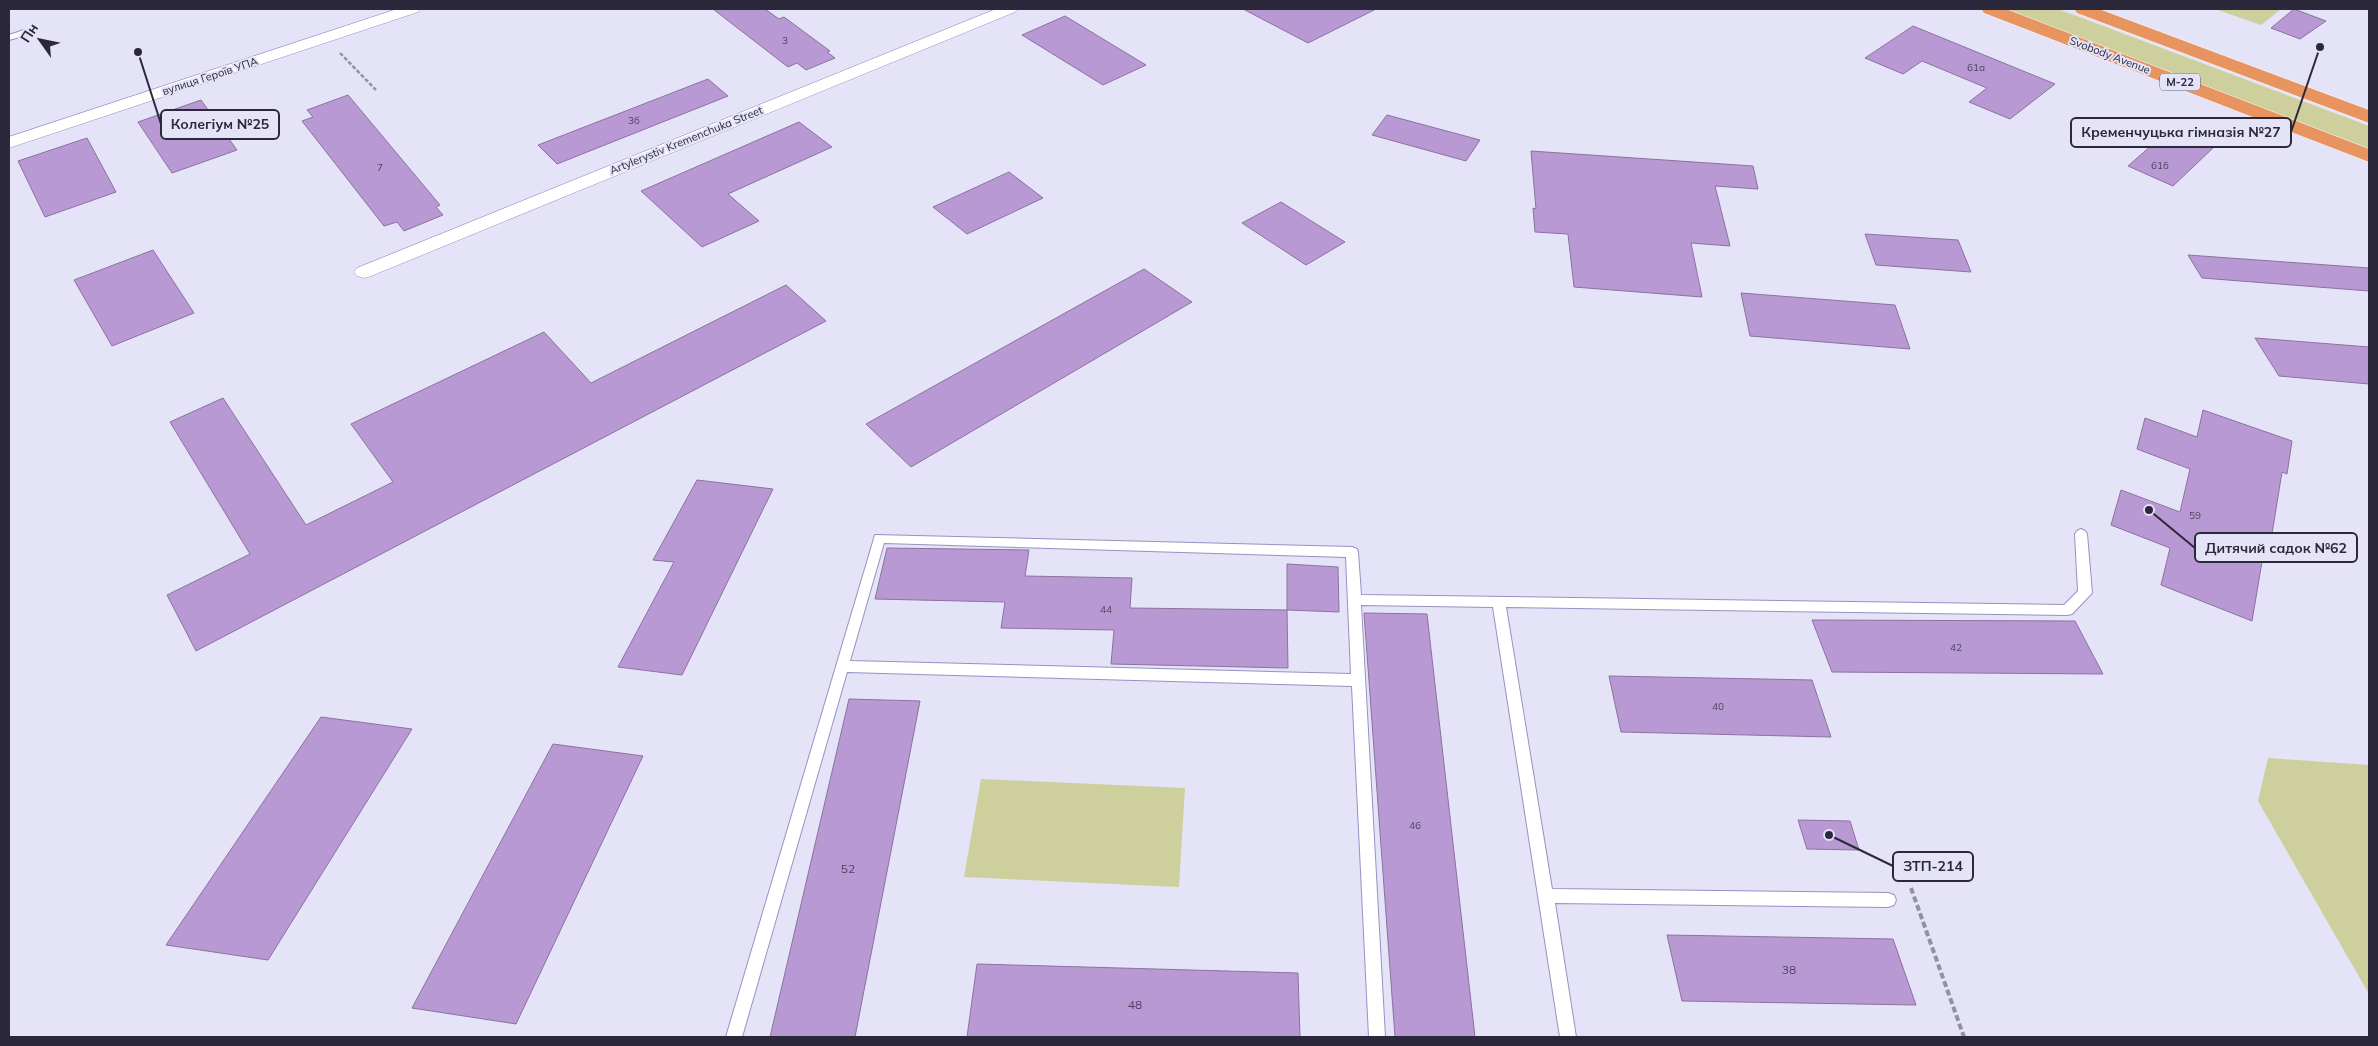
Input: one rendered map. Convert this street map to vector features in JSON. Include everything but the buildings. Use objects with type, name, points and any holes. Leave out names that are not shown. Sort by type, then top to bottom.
[{"type":"highway","name":"Svobody Avenue","points":[[1990,9],[2369,156]]},
{"type":"highway","points":[[2083,9],[2369,117]]},
{"type":"street","name":"вулиця Героїв УПА","points":[[9,143],[412,9]]},
{"type":"street","name":"Artylerystiv Kremenchuka Street","points":[[364,272],[1008,9]]},
{"type":"lane","points":[[9,38],[24,34]]},
{"type":"lane","points":[[1353,600],[2067,610],[2085,594],[2081,534]]},
{"type":"lane","points":[[734,1037],[879,538],[1352,552],[1377,1037]]},
{"type":"lane","points":[[1499,603],[1568,1037]]},
{"type":"lane","points":[[841,666],[1358,680]]},
{"type":"lane","points":[[1545,896],[1888,900]]},
{"type":"path","points":[[337,50],[376,90]]},
{"type":"path","points":[[1911,888],[1964,1037]]},
{"type":"green space","points":[[2006,9],[2058,9],[2369,126],[2369,149]]},
{"type":"green space","points":[[2215,9],[2281,9],[2261,25]]},
{"type":"green space","points":[[2268,758],[2369,765],[2369,994],[2258,801]]},
{"type":"green space","points":[[981,779],[1185,788],[1179,887],[964,877]]},
{"type":"place","name":"Кременчуцька гімназія №27","points":[[2320,47]]},
{"type":"place","name":"Колегіум №25","points":[[138,52]]},
{"type":"place","name":"Дитячий садок №62","points":[[2149,510]]},
{"type":"place","name":"ЗТП-214","points":[[1829,835]]}]
